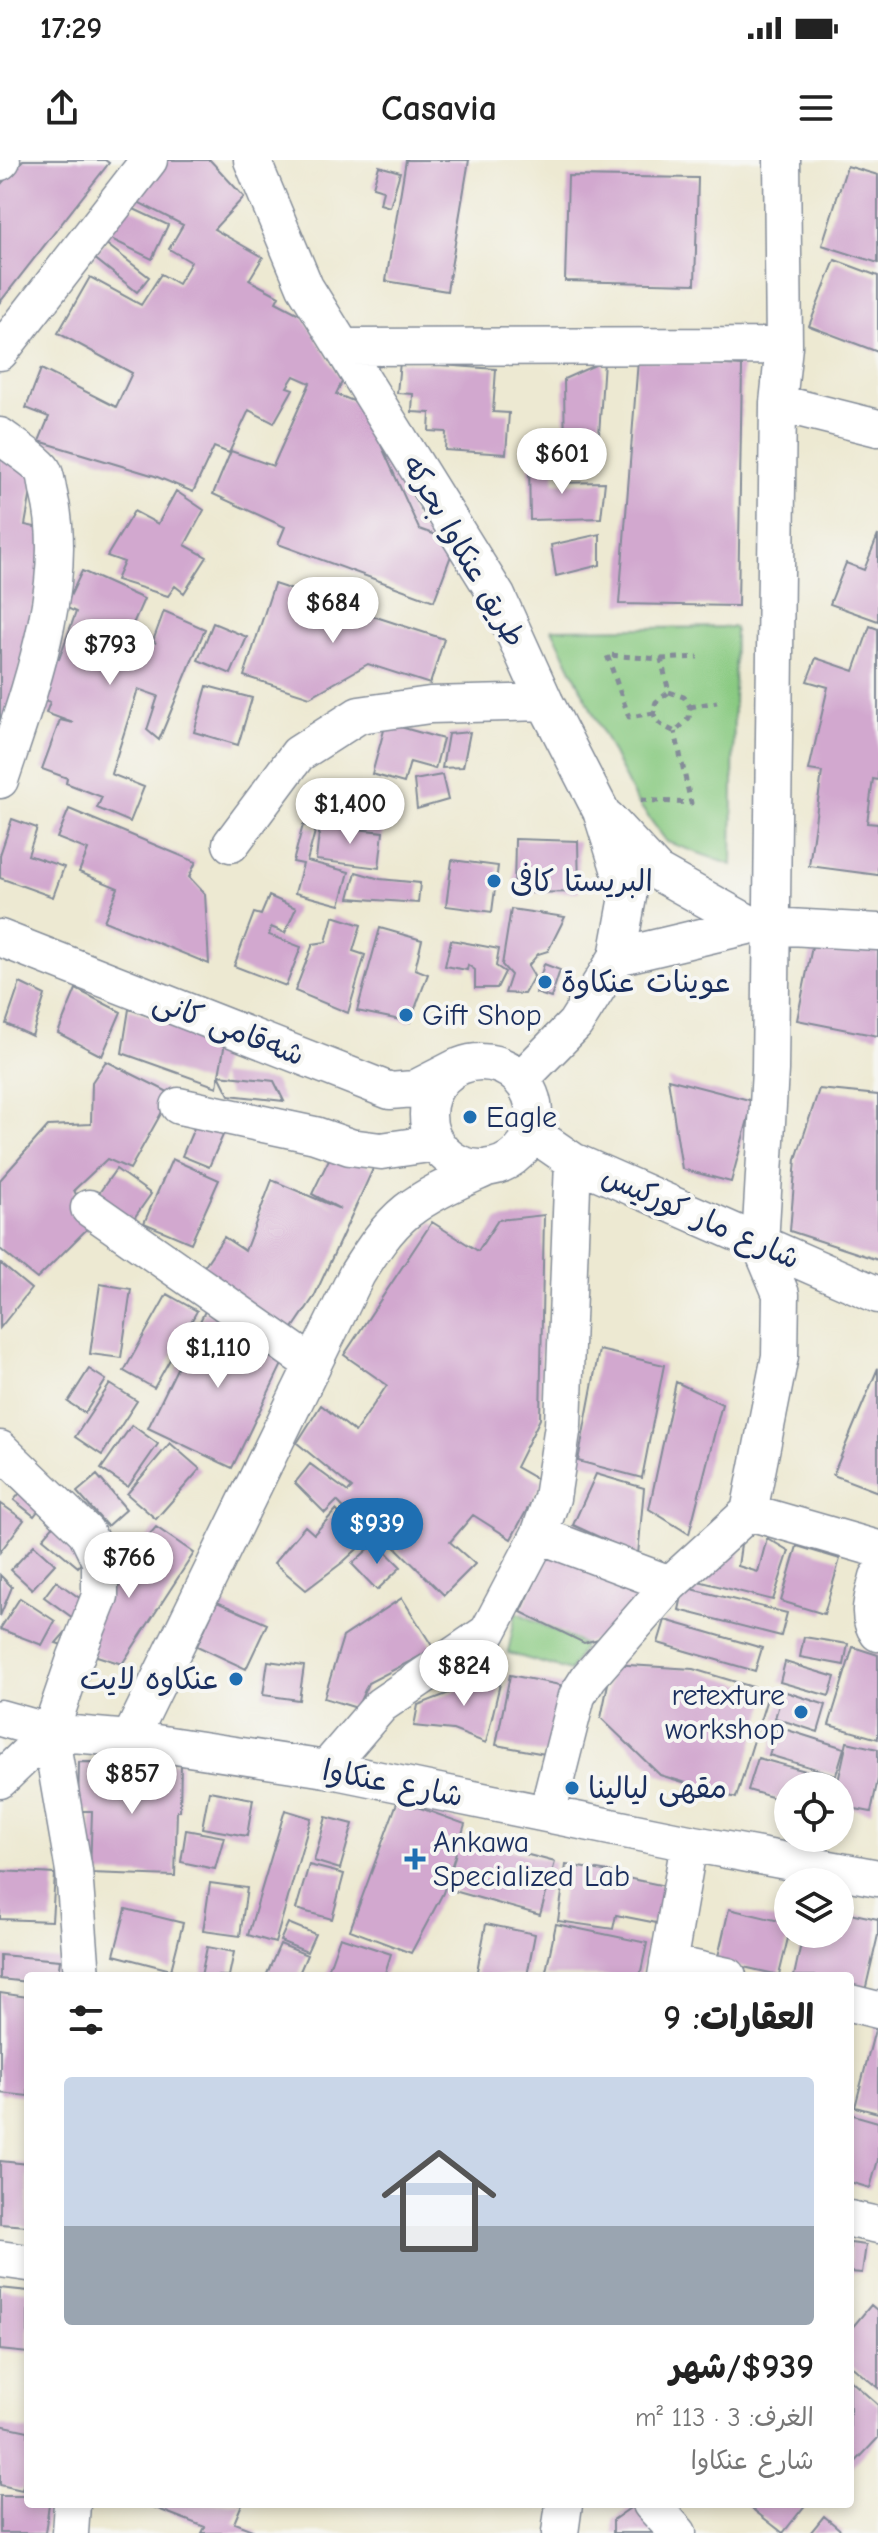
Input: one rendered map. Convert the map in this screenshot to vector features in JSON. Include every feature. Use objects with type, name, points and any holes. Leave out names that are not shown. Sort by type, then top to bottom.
[{"type":"street","name":"طريق عنكاوا بحركه","points":[[252,160],[305,287],[497,596],[545,702],[601,811],[628,897],[617,957]]},
{"type":"street","points":[[547,1814],[577,1696],[589,1677],[670,1584],[749,1512],[780,1356],[781,1294],[760,1244],[770,1070],[762,925],[778,403],[784,346],[782,160]]},
{"type":"street","points":[[0,352],[134,165]]},
{"type":"street","points":[[343,347],[784,346]]},
{"type":"street","points":[[778,403],[878,428]]},
{"type":"street","points":[[0,436],[43,470],[52,507],[54,555],[49,612],[0,780]]},
{"type":"street","points":[[231,844],[298,754],[359,715],[430,705],[545,702]]},
{"type":"street","points":[[601,811],[657,872],[762,925]]},
{"type":"street","points":[[521,1079],[575,1024],[617,957],[762,925],[878,932]]},
{"type":"street","name":"شەقامی کانی","points":[[0,938],[390,1091],[414,1089],[457,1067]]},
{"type":"street","points":[[130,1739],[312,1364],[357,1274],[379,1239],[407,1211],[446,1187],[504,1163],[517,1154],[527,1141],[533,1126],[532,1101],[521,1079],[507,1068],[491,1062],[474,1062],[457,1067],[443,1077],[433,1092],[428,1104],[430,1131],[444,1154],[458,1163],[473,1168],[489,1167]]},
{"type":"street","points":[[179,1106],[315,1135],[350,1147],[381,1151],[436,1143]]},
{"type":"street","name":"شارع مار كوركيس","points":[[533,1126],[544,1141],[573,1161],[878,1295]]},
{"type":"street","points":[[326,1769],[381,1705],[488,1632],[539,1535],[552,1498],[563,1425],[573,1161]]},
{"type":"street","points":[[89,1208],[312,1364]]},
{"type":"street","points":[[0,1449],[86,1532],[100,1561],[100,1596],[50,1732],[0,1780]]},
{"type":"street","points":[[749,1512],[878,1549]]},
{"type":"street","points":[[539,1535],[670,1584]]},
{"type":"street","points":[[878,1577],[869,1612],[878,1633]]},
{"type":"street","name":"شارع عنكاوا","points":[[0,1718],[50,1732],[130,1739],[326,1769],[878,1878]]},
{"type":"street","points":[[50,1732],[74,1871],[82,1972]]},
{"type":"street","points":[[689,1843],[667,1969],[693,1972]]},
{"type":"street","points":[[854,2004],[878,2010]]},
{"type":"street","points":[[854,2220],[878,2225]]},
{"type":"street","points":[[0,2259],[24,2262]]},
{"type":"street","points":[[70,2533],[72,2508]]},
{"type":"street","points":[[560,2533],[563,2508]]},
{"type":"street","points":[[655,2508],[678,2533]]},
{"type":"path","points":[[654,713],[629,717],[607,655],[661,659],[698,657]]},
{"type":"path","points":[[661,659],[669,692]]},
{"type":"path","points":[[669,692],[684,697],[690,707],[689,718],[675,732]]},
{"type":"path","points":[[669,692],[656,702],[654,713],[661,726],[675,732]]},
{"type":"path","points":[[690,707],[717,702]]},
{"type":"path","points":[[601,811],[635,799],[691,803],[675,732]]},
{"type":"green space","points":[[735,627],[732,865],[667,842],[635,799],[552,629]]},
{"type":"green space","points":[[516,1612],[584,1645],[570,1671],[508,1653]]},
{"type":"building","points":[[23,160],[105,160],[109,163],[0,302],[0,185]]},
{"type":"building","points":[[159,160],[210,160],[244,197],[214,229],[263,257],[249,280],[279,296],[276,302],[303,316],[342,382],[336,394],[363,405],[419,529],[456,542],[434,601],[278,544],[285,527],[213,494],[231,451],[273,466],[310,383],[294,376],[287,387],[293,389],[274,423],[249,410],[229,453],[214,447],[193,492],[155,476],[39,441],[49,417],[26,408],[41,369],[116,407],[132,373],[58,333],[90,277],[141,305],[161,274],[178,284],[191,262],[169,249],[183,225],[128,197]]},
{"type":"building","points":[[406,160],[469,160],[447,291],[386,281]]},
{"type":"building","points":[[379,166],[400,172],[390,207],[380,204],[383,190],[373,187]]},
{"type":"building","points":[[847,166],[878,175],[878,263],[822,245]]},
{"type":"building","points":[[568,176],[698,178],[695,284],[565,281]]},
{"type":"building","points":[[123,204],[168,225],[152,259],[107,237]]},
{"type":"building","points":[[105,243],[149,277],[137,292],[93,257]]},
{"type":"building","points":[[835,260],[878,276],[878,352],[809,326]]},
{"type":"building","points":[[638,360],[742,366],[738,606],[619,604]]},
{"type":"building","points":[[604,361],[598,449],[565,462],[564,379]]},
{"type":"building","points":[[400,362],[496,369],[493,412],[509,413],[506,454],[445,450],[446,432],[429,431],[430,413],[412,412],[413,394],[397,393]]},
{"type":"building","points":[[0,452],[35,470],[25,525],[49,530],[0,766]]},
{"type":"building","points":[[553,460],[555,483],[605,482],[601,518],[530,520],[529,462]]},
{"type":"building","points":[[176,491],[204,510],[185,545],[207,557],[184,593],[175,586],[168,596],[116,580],[124,562],[107,556],[134,511],[158,524]]},
{"type":"building","points":[[600,534],[600,565],[556,576],[551,545]]},
{"type":"building","points":[[878,535],[878,621],[830,604],[846,563],[864,570]]},
{"type":"building","points":[[82,571],[144,599],[129,633],[156,643],[153,641],[164,611],[205,629],[159,740],[147,730],[158,696],[138,689],[111,774],[144,787],[130,822],[97,808],[102,797],[66,783],[67,778],[42,769],[60,720],[73,723],[46,713],[50,702],[32,695],[48,657],[59,659],[76,612],[65,607]]},
{"type":"building","points":[[274,584],[444,639],[430,684],[368,664],[310,697],[244,676]]},
{"type":"building","points":[[213,623],[247,637],[231,674],[198,660]]},
{"type":"building","points":[[870,626],[878,629],[878,780],[873,779],[867,823],[878,824],[878,875],[809,866],[822,772],[809,770],[828,687],[807,681],[816,658],[854,671]]},
{"type":"building","points":[[207,686],[252,698],[238,745],[194,732]]},
{"type":"building","points":[[386,723],[443,739],[435,769],[410,762],[404,783],[372,774]]},
{"type":"building","points":[[470,732],[463,767],[442,768],[448,734]]},
{"type":"building","points":[[442,775],[448,800],[417,809],[414,780]]},
{"type":"building","points":[[69,809],[196,862],[189,877],[205,894],[209,964],[104,921],[118,888],[79,872],[88,850],[57,838]]},
{"type":"building","points":[[12,819],[37,828],[28,855],[64,867],[53,897],[0,878],[0,855]]},
{"type":"building","points":[[303,825],[316,828],[307,861],[349,872],[340,905],[295,893],[303,864],[293,862]]},
{"type":"building","points":[[320,825],[383,832],[379,868],[316,860]]},
{"type":"building","points":[[515,839],[578,841],[579,892],[514,893]]},
{"type":"building","points":[[452,860],[498,866],[492,912],[446,906]]},
{"type":"building","points":[[356,872],[380,879],[420,883],[418,903],[349,898]]},
{"type":"building","points":[[269,896],[296,908],[285,933],[271,927],[269,935],[301,947],[286,986],[234,966],[254,913],[261,915]]},
{"type":"building","points":[[511,909],[565,917],[548,951],[538,954],[528,966],[534,976],[524,994],[505,993],[511,975],[502,965]]},
{"type":"building","points":[[333,916],[361,925],[353,951],[365,955],[348,1013],[295,991],[313,944],[326,942]]},
{"type":"building","points":[[380,928],[422,940],[415,969],[428,974],[410,1022],[357,1011]]},
{"type":"building","points":[[815,932],[878,945],[878,1036],[797,1020]]},
{"type":"building","points":[[451,940],[499,949],[496,966],[505,972],[497,988],[475,988],[475,970],[468,965],[467,970],[445,966]]},
{"type":"building","points":[[544,964],[560,970],[551,998],[536,993]]},
{"type":"building","points":[[20,983],[45,995],[32,1036],[6,1024]]},
{"type":"building","points":[[76,989],[121,1012],[102,1056],[58,1033]]},
{"type":"building","points":[[129,1009],[225,1043],[217,1087],[122,1053]]},
{"type":"building","points":[[106,1061],[172,1094],[130,1169],[107,1159],[74,1190],[90,1226],[37,1279],[0,1249],[0,1180],[48,1126],[91,1124],[92,1082]]},
{"type":"building","points":[[219,1075],[274,1081],[284,1101],[229,1095]]},
{"type":"building","points":[[668,1079],[753,1101],[731,1182],[682,1169]]},
{"type":"building","points":[[819,1089],[878,1095],[878,1260],[790,1231],[796,1159]]},
{"type":"building","points":[[197,1121],[224,1133],[209,1167],[182,1156]]},
{"type":"building","points":[[334,1149],[373,1169],[314,1297],[291,1331],[201,1271],[224,1237],[245,1251],[272,1180],[340,1209],[312,1194]]},
{"type":"building","points":[[172,1159],[219,1180],[191,1243],[144,1223]]},
{"type":"building","points":[[116,1169],[151,1194],[132,1221],[97,1196]]},
{"type":"building","points":[[544,1215],[540,1419],[516,1467],[542,1482],[511,1539],[473,1515],[450,1542],[475,1564],[444,1595],[381,1533],[375,1540],[337,1501],[325,1513],[295,1483],[310,1464],[348,1492],[352,1488],[297,1443],[321,1405],[355,1432],[387,1385],[344,1355],[432,1222],[478,1251],[498,1220]]},
{"type":"building","points":[[0,1263],[31,1289],[0,1328]]},
{"type":"building","points":[[100,1284],[131,1289],[121,1358],[90,1354]]},
{"type":"building","points":[[167,1294],[197,1311],[154,1388],[124,1371]]},
{"type":"building","points":[[205,1311],[288,1352],[232,1468],[148,1428]]},
{"type":"building","points":[[599,1350],[664,1365],[642,1478],[578,1461]]},
{"type":"building","points":[[878,1368],[878,1492],[833,1475]]},
{"type":"building","points":[[89,1369],[106,1380],[85,1413],[68,1402]]},
{"type":"building","points":[[676,1382],[722,1404],[689,1534],[649,1509]]},
{"type":"building","points":[[110,1384],[137,1401],[102,1455],[75,1437]]},
{"type":"building","points":[[132,1425],[158,1444],[128,1487],[101,1469]]},
{"type":"building","points":[[170,1443],[200,1469],[156,1519],[127,1494]]},
{"type":"building","points":[[596,1474],[644,1488],[638,1555],[573,1525]]},
{"type":"building","points":[[97,1475],[126,1509],[107,1526],[77,1492]]},
{"type":"building","points":[[29,1482],[49,1497],[34,1516],[14,1500]]},
{"type":"building","points":[[0,1503],[24,1520],[0,1552]]},
{"type":"building","points":[[70,1507],[104,1536],[78,1567],[43,1538]]},
{"type":"building","points":[[336,1510],[366,1541],[306,1590],[274,1563],[305,1526],[314,1534]]},
{"type":"building","points":[[156,1527],[194,1553],[122,1664],[56,1643]]},
{"type":"building","points":[[767,1538],[789,1551],[773,1600],[698,1581],[724,1546],[741,1545],[738,1566],[758,1572]]},
{"type":"building","points":[[376,1542],[401,1567],[377,1590],[352,1564]]},
{"type":"building","points":[[553,1543],[656,1587],[627,1631],[584,1643],[521,1612]]},
{"type":"building","points":[[34,1545],[55,1564],[32,1589],[11,1570]]},
{"type":"building","points":[[797,1546],[840,1559],[824,1614],[781,1601]]},
{"type":"building","points":[[0,1575],[12,1587],[0,1616]]},
{"type":"building","points":[[56,1581],[85,1602],[73,1618],[44,1597]]},
{"type":"building","points":[[684,1587],[787,1613],[781,1636],[679,1610]]},
{"type":"building","points":[[20,1598],[55,1621],[42,1645],[0,1629]]},
{"type":"building","points":[[402,1598],[434,1649],[368,1683],[357,1708],[324,1698],[343,1637]]},
{"type":"building","points":[[217,1602],[267,1624],[246,1669],[197,1646]]},
{"type":"building","points":[[665,1620],[762,1648],[755,1671],[658,1643]]},
{"type":"building","points":[[804,1637],[848,1644],[844,1665],[800,1657]]},
{"type":"building","points":[[853,1647],[878,1655],[878,1739],[829,1725]]},
{"type":"building","points":[[268,1661],[304,1666],[299,1700],[263,1695]]},
{"type":"building","points":[[785,1662],[835,1677],[829,1696],[780,1682]]},
{"type":"building","points":[[612,1664],[693,1669],[769,1692],[736,1798],[660,1775],[601,1718]]},
{"type":"building","points":[[494,1666],[503,1671],[486,1743],[453,1730],[414,1726],[418,1705],[478,1682]]},
{"type":"building","points":[[510,1675],[570,1687],[556,1756],[496,1745]]},
{"type":"building","name":"retexture workshop","points":[[783,1691],[826,1705],[818,1732],[775,1718]]},
{"type":"building","points":[[778,1727],[844,1748],[837,1772],[826,1772],[769,1755]]},
{"type":"building","points":[[847,1742],[878,1749],[878,1779],[871,1812],[854,1809],[854,1772],[840,1772]]},
{"type":"building","points":[[758,1758],[809,1772],[774,1772],[774,1798],[748,1790]]},
{"type":"building","points":[[79,1762],[181,1763],[175,1876],[90,1873],[92,1811],[78,1811]]},
{"type":"building","points":[[209,1791],[253,1799],[247,1836],[202,1828]]},
{"type":"building","name":"Ankawa Specialized Lab","points":[[398,1800],[465,1824],[461,1837],[555,1862],[540,1915],[447,1889],[456,1852],[443,1893],[411,1953],[350,1930]]},
{"type":"building","points":[[285,1810],[311,1818],[275,1943],[248,1935]]},
{"type":"building","points":[[326,1817],[353,1824],[340,1869],[314,1861]]},
{"type":"building","points":[[186,1830],[224,1837],[215,1869],[181,1862]]},
{"type":"building","points":[[309,1865],[344,1874],[332,1919],[296,1909]]},
{"type":"building","points":[[566,1865],[622,1874],[622,1877],[670,1887],[662,1924],[616,1915],[613,1929],[558,1921]]},
{"type":"building","points":[[0,1871],[55,1874],[52,1921],[0,1919]]},
{"type":"building","points":[[210,1883],[247,1888],[240,1936],[203,1931]]},
{"type":"building","points":[[126,1909],[183,1923],[171,1970],[114,1955]]},
{"type":"building","points":[[729,1909],[774,1920],[774,1948],[786,1948],[780,1972],[766,1972],[717,1961]]},
{"type":"building","points":[[854,1914],[878,1919],[878,1935],[865,1991],[854,1989],[854,1972],[795,1972],[800,1948],[854,1948]]},
{"type":"building","points":[[288,1923],[315,1934],[307,1952],[280,1941]]},
{"type":"building","points":[[486,1924],[535,1934],[528,1972],[477,1972]]},
{"type":"building","points":[[556,1924],[647,1943],[641,1972],[546,1972]]},
{"type":"building","points":[[340,1937],[391,1954],[385,1972],[327,1972]]},
{"type":"building","points":[[280,1944],[307,1955],[300,1972],[268,1972]]},
{"type":"building","points":[[207,1947],[234,1952],[230,1972],[202,1972]]},
{"type":"building","points":[[0,1955],[60,1960],[58,1972],[24,1972],[24,1982],[0,1979]]},
{"type":"building","points":[[0,1993],[24,1996],[24,2096],[0,2093]]},
{"type":"building","points":[[878,2022],[878,2113],[855,2107]]},
{"type":"building","points":[[854,2115],[878,2122],[878,2160],[870,2188],[854,2183]]},
{"type":"building","points":[[0,2161],[24,2164],[24,2226],[0,2224]]},
{"type":"building","points":[[854,2244],[866,2245],[862,2273],[854,2272]]},
{"type":"building","points":[[0,2288],[24,2291],[24,2353],[0,2350]]},
{"type":"building","points":[[871,2305],[878,2311],[878,2388],[854,2368],[854,2325]]},
{"type":"building","points":[[854,2384],[878,2405],[878,2438],[854,2464]]},
{"type":"building","points":[[0,2425],[24,2430],[24,2481],[22,2490],[0,2485]]},
{"type":"building","points":[[0,2496],[24,2496],[24,2508],[48,2508],[45,2533],[0,2533]]},
{"type":"building","points":[[155,2508],[240,2508],[234,2523],[260,2533],[202,2533],[205,2527]]},
{"type":"building","points":[[635,2508],[656,2533],[613,2533],[613,2520]]},
{"type":"building","points":[[751,2508],[803,2508],[783,2533]]},
{"type":"building","points":[[824,2516],[844,2533],[810,2533]]},
{"type":"place","name":"البریستا كافی","points":[[494,881]]},
{"type":"place","name":"عوينات عنكاوة","points":[[545,982]]},
{"type":"place","name":"Gift Shop","points":[[406,1015]]},
{"type":"place","name":"Eagle","points":[[470,1117]]},
{"type":"place","name":"عنكاوه لايت","points":[[236,1679]]},
{"type":"place","name":"retexture workshop","points":[[801,1712]]},
{"type":"place","name":"مقهى ليالينا","points":[[572,1788]]},
{"type":"place","name":"Ankawa Specialized Lab","points":[[415,1859]]}]
